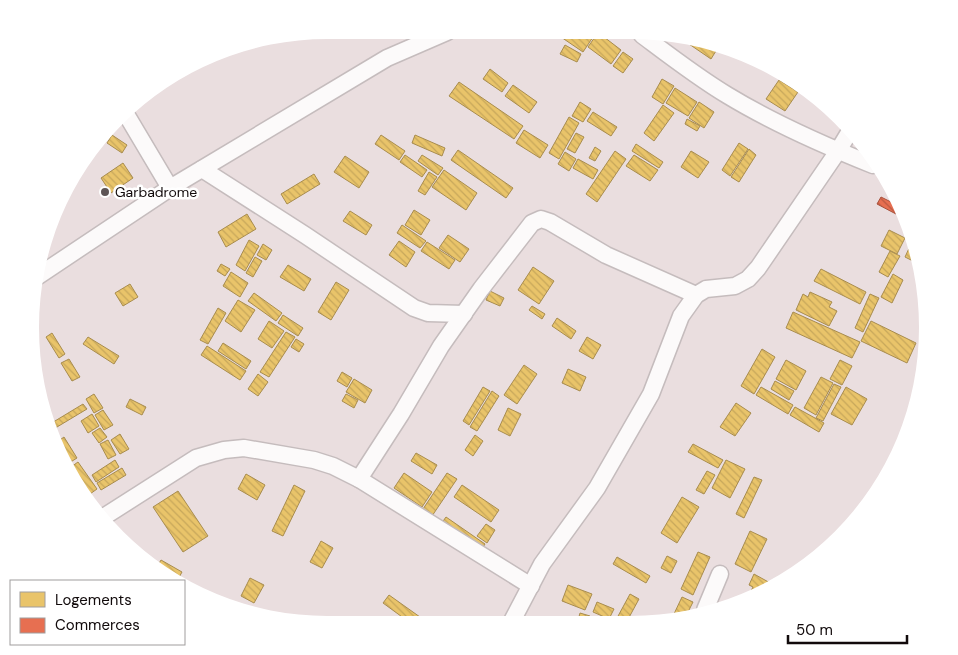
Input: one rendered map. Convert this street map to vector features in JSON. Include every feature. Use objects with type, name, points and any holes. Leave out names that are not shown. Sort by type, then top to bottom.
[{"type":"street","points":[[44,272],[170,188],[387,58],[431,39]]},
{"type":"street","points":[[647,39],[691,72],[729,96],[809,138],[868,163]]},
{"type":"street","points":[[128,118],[170,188]]},
{"type":"street","points":[[515,616],[542,564],[597,488],[646,403],[681,316],[696,295],[706,289],[735,286],[748,279],[758,268],[847,136]]},
{"type":"street","points":[[202,169],[414,308],[428,313],[464,314]]},
{"type":"street","points":[[359,479],[442,346],[532,223],[541,219],[550,222],[606,255],[696,295]]},
{"type":"street","points":[[107,515],[196,458],[224,450],[244,448],[314,460],[333,466],[359,479],[530,586]]},
{"type":"street","points":[[707,605],[720,574]]},
{"type":"building: Logements","points":[[564,39],[592,39],[583,52]]},
{"type":"building: Logements","points":[[594,39],[607,39],[621,50],[611,64],[588,47]]},
{"type":"building: Logements","points":[[565,45],[581,54],[577,62],[560,54]]},
{"type":"building: Logements","points":[[690,45],[715,52],[711,59]]},
{"type":"building: Logements","points":[[623,52],[633,59],[623,73],[613,66]]},
{"type":"building: Logements","points":[[490,69],[508,83],[502,92],[483,79]]},
{"type":"building: Logements","points":[[662,79],[674,86],[663,104],[652,97]]},
{"type":"building: Logements","points":[[779,80],[798,92],[785,111],[766,99]]},
{"type":"building: Logements","points":[[459,82],[523,126],[514,139],[449,96]]},
{"type":"building: Logements","points":[[513,85],[537,102],[529,113],[505,96]]},
{"type":"building: Logements","points":[[675,88],[697,102],[688,116],[666,103]]},
{"type":"building: Logements","points":[[580,102],[591,109],[583,122],[572,116]]},
{"type":"building: Logements","points":[[699,102],[714,112],[704,128],[689,118]]},
{"type":"building: Logements","points":[[663,105],[674,113],[654,141],[644,133]]},
{"type":"building: Logements","points":[[593,112],[617,127],[611,136],[587,121]]},
{"type":"building: Logements","points":[[569,117],[579,123],[559,159],[549,153]]},
{"type":"building: Logements","points":[[687,119],[700,126],[697,131],[685,124]]},
{"type":"building: Logements","points":[[524,130],[548,145],[540,158],[516,143]]},
{"type":"building: Logements","points":[[576,133],[584,137],[575,153],[567,149]]},
{"type":"building: Logements","points":[[112,135],[127,145],[122,153],[107,143]]},
{"type":"building: Logements","points":[[381,135],[405,151],[399,160],[375,144]]},
{"type":"building: Logements","points":[[415,135],[445,148],[442,156],[412,143]]},
{"type":"building: Logements","points":[[739,143],[748,149],[730,176],[722,170]]},
{"type":"building: Logements","points":[[636,144],[663,162],[659,168],[632,151]]},
{"type":"building: Logements","points":[[595,147],[601,151],[595,161],[589,158]]},
{"type":"building: Logements","points":[[749,149],[756,155],[739,182],[731,177]]},
{"type":"building: Logements","points":[[458,150],[513,188],[506,198],[451,160]]},
{"type":"building: Logements","points":[[615,151],[626,159],[597,202],[586,194]]},
{"type":"building: Logements","points":[[691,151],[709,162],[698,178],[681,167]]},
{"type":"building: Logements","points":[[565,152],[576,159],[569,171],[558,164]]},
{"type":"building: Logements","points":[[405,155],[427,170],[422,177],[400,162]]},
{"type":"building: Logements","points":[[422,155],[443,168],[438,175],[418,161]]},
{"type":"building: Logements","points":[[634,155],[658,170],[650,181],[626,166]]},
{"type":"building: Logements","points":[[345,156],[369,172],[359,188],[334,172]]},
{"type":"building: Logements","points":[[578,159],[598,170],[593,179],[573,168]]},
{"type":"building: Logements","points":[[123,163],[133,178],[111,193],[101,178]]},
{"type":"building: Logements","points":[[444,170],[477,193],[466,210],[432,187]]},
{"type":"building: Logements","points":[[429,172],[437,177],[425,195],[418,191]]},
{"type":"building: Logements","points":[[314,174],[320,184],[287,204],[281,194]]},
{"type":"building: Logements","points":[[414,210],[430,220],[421,235],[405,225]]},
{"type":"building: Logements","points":[[350,211],[372,225],[366,235],[343,221]]},
{"type":"building: Logements","points":[[247,214],[256,229],[226,247],[218,232]]},
{"type":"building: Logements","points":[[402,225],[426,241],[420,248],[397,233]]},
{"type":"building: Logements","points":[[889,230],[905,238],[897,254],[881,246]]},
{"type":"building: Logements","points":[[448,235],[469,249],[460,262],[439,248]]},
{"type":"building: Logements","points":[[249,240],[259,246],[245,271],[236,265]]},
{"type":"building: Logements","points":[[399,241],[415,252],[406,267],[389,255]]},
{"type":"building: Logements","points":[[427,242],[455,260],[449,269],[421,251]]},
{"type":"building: Logements","points":[[263,244],[272,250],[266,260],[257,255]]},
{"type":"building: Logements","points":[[908,250],[911,260],[905,257]]},
{"type":"building: Logements","points":[[890,251],[900,256],[888,277],[879,272]]},
{"type":"building: Logements","points":[[255,257],[262,261],[253,277],[246,273]]},
{"type":"building: Logements","points":[[221,264],[230,269],[225,276],[217,271]]},
{"type":"building: Logements","points":[[288,265],[311,279],[304,291],[280,277]]},
{"type":"building: Logements","points":[[533,267],[554,281],[539,304],[518,290]]},
{"type":"building: Logements","points":[[821,269],[866,292],[860,304],[814,281]]},
{"type":"building: Logements","points":[[231,272],[248,283],[240,297],[223,286]]},
{"type":"building: Logements","points":[[893,274],[903,280],[892,303],[881,297]]},
{"type":"building: Logements","points":[[336,282],[349,290],[331,320],[318,312]]},
{"type":"building: Logements","points":[[130,284],[138,297],[123,306],[115,293]]},
{"type":"building: Logements","points":[[490,291],[504,298],[500,306],[486,300]]},
{"type":"building: Logements","points":[[810,292],[832,302],[829,307],[837,311],[829,326],[796,310],[803,294],[808,297]]},
{"type":"building: Logements","points":[[254,293],[282,313],[276,321],[248,301]]},
{"type":"building: Logements","points":[[870,294],[879,298],[863,332],[855,328]]},
{"type":"building: Logements","points":[[238,300],[255,310],[241,332],[225,321]]},
{"type":"building: Logements","points":[[532,306],[545,314],[542,319],[529,310]]},
{"type":"building: Logements","points":[[218,308],[226,313],[208,344],[200,340]]},
{"type":"building: Logements","points":[[793,312],[860,342],[852,358],[786,328]]},
{"type":"building: Logements","points":[[283,315],[303,328],[298,336],[278,323]]},
{"type":"building: Logements","points":[[557,318],[576,331],[571,339],[552,326]]},
{"type":"building: Logements","points":[[269,321],[284,331],[272,348],[258,339]]},
{"type":"building: Logements","points":[[871,321],[916,343],[907,363],[861,341]]},
{"type":"building: Logements","points":[[286,332],[295,337],[269,377],[260,372]]},
{"type":"building: Logements","points":[[52,333],[65,354],[59,358],[46,337]]},
{"type":"building: Logements","points":[[88,337],[119,356],[114,364],[83,344]]},
{"type":"building: Logements","points":[[587,337],[601,345],[593,359],[579,351]]},
{"type":"building: Logements","points":[[296,339],[304,344],[299,352],[291,347]]},
{"type":"building: Logements","points":[[223,343],[251,361],[246,369],[218,351]]},
{"type":"building: Logements","points":[[207,346],[246,371],[240,380],[201,355]]},
{"type":"building: Logements","points":[[762,349],[775,357],[754,394],[741,386]]},
{"type":"building: Logements","points":[[69,359],[80,377],[72,381],[61,363]]},
{"type":"building: Logements","points":[[786,360],[806,371],[796,390],[776,379]]},
{"type":"building: Logements","points":[[840,360],[852,366],[842,385],[830,379]]},
{"type":"building: Logements","points":[[524,365],[537,374],[517,404],[504,395]]},
{"type":"building: Logements","points":[[568,369],[586,377],[580,391],[562,383]]},
{"type":"building: Logements","points":[[342,372],[352,378],[347,387],[337,381]]},
{"type":"building: Logements","points":[[258,374],[268,382],[258,396],[248,389]]},
{"type":"building: Logements","points":[[821,377],[833,383],[816,415],[804,408]]},
{"type":"building: Logements","points":[[354,379],[372,390],[365,403],[346,392]]},
{"type":"building: Logements","points":[[775,381],[794,391],[789,400],[771,389]]},
{"type":"building: Logements","points":[[834,384],[841,387],[823,421],[816,418]]},
{"type":"building: Logements","points":[[483,387],[490,391],[469,425],[463,421]]},
{"type":"building: Logements","points":[[761,387],[793,405],[788,414],[756,395]]},
{"type":"building: Logements","points":[[846,387],[867,399],[852,425],[831,414]]},
{"type":"building: Logements","points":[[492,391],[499,396],[477,431],[470,427]]},
{"type":"building: Logements","points":[[94,394],[103,408],[94,413],[86,399]]},
{"type":"building: Logements","points":[[346,394],[358,400],[354,408],[342,401]]},
{"type":"building: Logements","points":[[130,399],[146,407],[142,415],[126,407]]},
{"type":"building: Logements","points":[[736,403],[751,413],[735,436],[720,427]]},
{"type":"building: Logements","points":[[83,404],[87,409],[57,427],[54,421]]},
{"type":"building: Logements","points":[[795,407],[824,423],[819,432],[790,415]]},
{"type":"building: Logements","points":[[508,408],[521,414],[510,436],[498,430]]},
{"type":"building: Logements","points":[[103,410],[113,425],[104,430],[95,415]]},
{"type":"building: Logements","points":[[92,414],[99,426],[88,433],[81,421]]},
{"type":"building: Logements","points":[[100,428],[107,437],[99,443],[92,433]]},
{"type":"building: Logements","points":[[120,434],[129,449],[120,454],[111,440]]},
{"type":"building: Logements","points":[[475,435],[483,441],[473,456],[465,450]]},
{"type":"building: Logements","points":[[64,437],[77,458],[72,461],[61,439]]},
{"type":"building: Logements","points":[[108,440],[116,455],[108,459],[100,444]]},
{"type":"building: Logements","points":[[693,444],[723,460],[718,468],[688,452]]},
{"type":"building: Logements","points":[[416,453],[437,465],[432,474],[411,461]]},
{"type":"building: Logements","points":[[115,460],[119,467],[96,482],[92,475]]},
{"type":"building: Logements","points":[[726,460],[745,469],[730,498],[712,488]]},
{"type":"building: Logements","points":[[78,462],[97,489],[91,493],[74,465]]},
{"type":"building: Logements","points":[[122,468],[126,475],[101,490],[97,483]]},
{"type":"building: Logements","points":[[707,471],[715,475],[704,494],[696,490]]},
{"type":"building: Logements","points":[[404,473],[432,492],[422,507],[394,488]]},
{"type":"building: Logements","points":[[447,473],[457,479],[432,516],[423,509]]},
{"type":"building: Logements","points":[[246,474],[265,485],[257,500],[238,489]]},
{"type":"building: Logements","points":[[754,477],[762,480],[744,518],[736,514]]},
{"type":"building: Logements","points":[[294,485],[305,491],[283,536],[272,531]]},
{"type":"building: Logements","points":[[462,485],[499,510],[491,522],[454,497]]},
{"type":"building: Logements","points":[[178,491],[208,536],[183,552],[153,507]]},
{"type":"building: Logements","points":[[682,497],[699,507],[677,543],[661,533]]},
{"type":"building: Logements","points":[[446,517],[485,544],[480,552],[441,524]]},
{"type":"building: Logements","points":[[486,524],[495,530],[487,543],[477,536]]},
{"type":"building: Logements","points":[[750,531],[767,539],[751,572],[735,564]]},
{"type":"building: Logements","points":[[321,541],[333,548],[322,568],[310,562]]},
{"type":"building: Logements","points":[[698,552],[710,557],[693,595],[681,589]]},
{"type":"building: Logements","points":[[667,556],[677,561],[671,573],[661,568]]},
{"type":"building: Logements","points":[[617,557],[650,576],[646,583],[613,564]]},
{"type":"building: Logements","points":[[161,560],[182,572],[180,576],[160,563]]},
{"type":"building: Logements","points":[[754,574],[768,582],[752,589],[753,587],[749,585]]},
{"type":"building: Logements","points":[[250,578],[264,585],[254,603],[241,596]]},
{"type":"building: Logements","points":[[568,585],[592,594],[585,610],[562,601]]},
{"type":"building: Logements","points":[[630,594],[639,599],[630,616],[618,616]]},
{"type":"building: Logements","points":[[389,595],[419,616],[401,616],[383,603]]},
{"type":"building: Logements","points":[[682,597],[693,602],[689,611],[674,613]]},
{"type":"building: Logements","points":[[597,602],[614,609],[610,616],[602,616],[593,612]]},
{"type":"building: Logements","points":[[580,613],[590,616],[579,616]]},
{"type":"building: Commerces","points":[[881,197],[890,201],[895,214],[877,204]]},
{"type":"place","name":"Garbadrome","points":[[105,192]]}]
